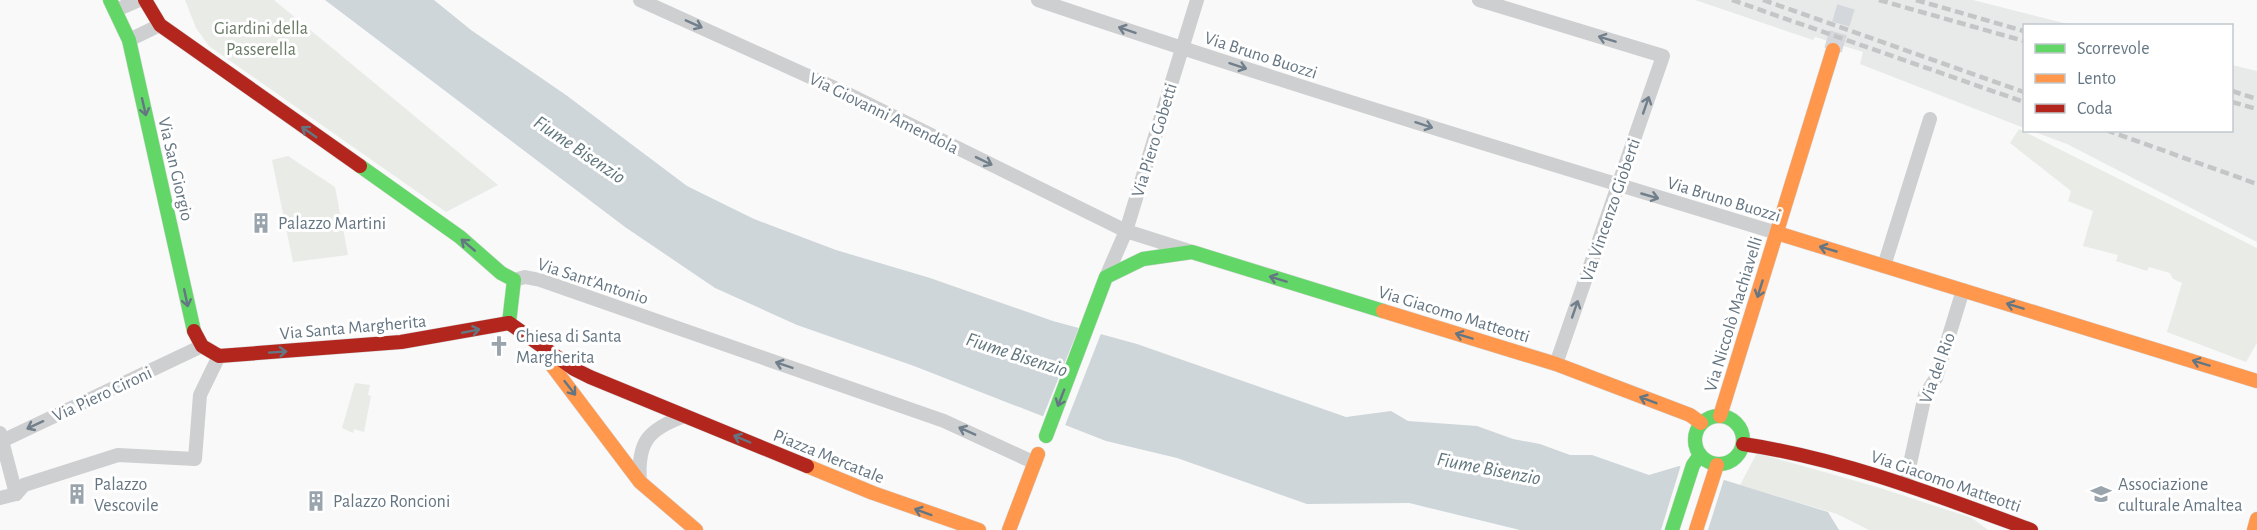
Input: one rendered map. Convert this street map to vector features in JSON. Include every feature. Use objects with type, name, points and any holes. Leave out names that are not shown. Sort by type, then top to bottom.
[{"type":"street","points":[[113,5],[139,0]]},
{"type":"street","points":[[129,40],[160,25],[145,0]]},
{"type":"street","name":"Via Giovanni Amendola","points":[[640,0],[850,95],[1126,231]]},
{"type":"street","name":"Via Bruno Buozzi","points":[[1038,0],[1182,49],[1619,186],[2257,381]]},
{"type":"street","name":"Via Piero Gobetti","points":[[1106,278],[1126,231],[1197,0]]},
{"type":"street","name":"Via Vincenzo Gioberti","points":[[1479,0],[1663,56],[1556,364]]},
{"type":"street","name":"Via San Giorgio","points":[[113,5],[129,40],[192,326],[202,346]]},
{"type":"street","name":"Via Sant'Antonio","points":[[160,25],[459,237],[501,273],[514,280],[525,277],[540,280],[944,421],[1036,459],[1009,530]]},
{"type":"street","name":"Via Niccolò Machiavelli","points":[[1720,416],[1833,50]]},
{"type":"street","points":[[1884,266],[1930,119]]},
{"type":"street","name":"Via Giacomo Matteotti","points":[[1126,231],[1556,364],[1690,415],[1701,423]]},
{"type":"street","name":"Via Giacomo Matteotti","points":[[1106,278],[1143,259],[1192,252]]},
{"type":"street","points":[[1046,436],[1106,278]]},
{"type":"street","points":[[509,323],[514,280]]},
{"type":"street","name":"Via del Rio","points":[[1906,482],[1925,395],[1936,378],[1963,290]]},
{"type":"street","name":"Piazza Mercatale","points":[[509,323],[534,342],[590,377],[873,493],[962,528],[979,530]]},
{"type":"street","name":"Via Santa Margherita","points":[[219,356],[343,348],[446,337],[509,323]]},
{"type":"street","name":"Piazza Mercatale","points":[[534,342],[640,482],[696,530]]},
{"type":"street","points":[[0,498],[16,494],[24,485],[118,454],[195,459],[200,395],[219,356],[202,346]]},
{"type":"street","name":"Via Piero Cironi","points":[[1,436],[202,346]]},
{"type":"street","points":[[640,482],[638,460],[643,445],[656,429],[685,416]]},
{"type":"street","points":[[1696,530],[1715,470],[1731,462],[1741,451],[1743,444],[1740,428],[1728,417],[1720,416],[1701,423],[1695,436],[1700,455],[1715,470]]},
{"type":"street","points":[[1,436],[16,494]]},
{"type":"street","name":"Via Giacomo Matteotti","points":[[1743,444],[1773,447],[1906,482],[2031,530]]},
{"type":"street","points":[[1672,530],[1691,469],[1700,455]]},
{"type":"street","points":[[2254,530],[2257,519]]},
{"type":"shaded area","points":[[1695,0],[1973,0],[2068,24],[2023,24],[2023,128],[1860,64],[1863,52],[1815,37],[1813,40]]},
{"type":"shaded area","points":[[2233,65],[2257,71],[2257,242],[2067,144],[2035,132],[2233,132]]},
{"type":"green space","name":"Giardini della Passerella","points":[[185,0],[274,0],[498,185],[446,212],[209,46],[196,28]]},
{"type":"green space","points":[[2019,129],[2257,248],[2257,343],[2246,362],[2167,332],[2182,283],[2173,279],[2170,273],[2149,267],[2147,271],[2116,261],[2118,255],[2083,246],[2093,211],[2068,201],[2071,191],[2010,143]]},
{"type":"green space","points":[[288,156],[335,187],[348,255],[293,262],[272,160]]},
{"type":"green space","points":[[355,383],[370,385],[368,395],[371,396],[364,432],[354,429],[353,433],[342,428]]},
{"type":"green space","points":[[1757,453],[1877,487],[1972,518],[1988,530],[1869,530],[1837,514],[1740,485]]},
{"type":"water","name":"Fiume Bisenzio","points":[[325,0],[434,0],[471,30],[566,95],[687,186],[754,219],[836,250],[930,278],[1053,321],[1137,344],[1346,417],[1391,411],[1408,421],[1477,426],[1570,455],[1592,455],[1649,475],[1679,466],[1828,512],[1839,530],[1520,530],[1409,503],[1307,504],[1177,458],[1106,441],[914,366],[797,325],[715,288],[625,227]]},
{"type":"pier","points":[[1080,325],[1102,331],[1064,428],[1042,419]]},
{"type":"pier","points":[[1681,465],[1724,479],[1708,530],[1661,530]]},
{"type":"tunnel","points":[[1833,50],[1848,0]]},
{"type":"railway","points":[[1732,0],[2023,102]]},
{"type":"railway","points":[[1763,0],[2023,92]]},
{"type":"railway","points":[[1879,0],[2023,41]]},
{"type":"railway","points":[[1916,0],[2023,31]]},
{"type":"railway","points":[[2233,91],[2257,99]]},
{"type":"railway","points":[[2233,102],[2257,109]]},
{"type":"railway","points":[[2112,132],[2257,184]]},
{"type":"traffic: fast","points":[[110,0],[129,40],[194,331]]},
{"type":"traffic: fast","points":[[360,166],[460,237],[501,273],[514,280],[509,323]]},
{"type":"traffic: fast","points":[[1046,436],[1106,277],[1143,259],[1192,252],[1383,311]]},
{"type":"traffic: fast","points":[[1714,416],[1724,416],[1736,423],[1743,435],[1743,440],[1743,445],[1736,457],[1724,464],[1714,464],[1699,453],[1695,445],[1695,435],[1706,420],[1714,416]]},
{"type":"traffic: fast","points":[[1672,530],[1693,465],[1700,455]]},
{"type":"traffic: slow","points":[[1720,416],[1833,50]]},
{"type":"traffic: slow","points":[[1777,233],[2257,381]]},
{"type":"traffic: slow","points":[[1383,311],[1556,364],[1690,415],[1701,423]]},
{"type":"traffic: slow","points":[[544,355],[640,482],[696,530]]},
{"type":"traffic: slow","points":[[1009,530],[1038,454]]},
{"type":"traffic: slow","points":[[1696,530],[1717,465]]},
{"type":"traffic: slow","points":[[807,466],[873,493],[979,530]]},
{"type":"traffic: slow","points":[[2254,530],[2257,519]]},
{"type":"traffic: jam","points":[[145,0],[160,25],[360,166]]},
{"type":"traffic: jam","points":[[194,331],[202,346],[219,356],[401,342],[509,323]]},
{"type":"traffic: jam","points":[[509,323],[574,369],[590,377],[807,466]]},
{"type":"traffic: jam","points":[[1743,444],[1853,469],[1924,491],[2031,530]]},
{"type":"place","name":"Palazzo Martini","points":[[261,223]]},
{"type":"place","name":"Chiesa di Santa Margherita","points":[[499,346]]},
{"type":"place","name":"Palazzo Vescovile","points":[[77,494]]},
{"type":"place","name":"Associazione culturale Amaltea","points":[[2101,494]]},
{"type":"place","name":"Palazzo Roncioni","points":[[316,501]]}]
